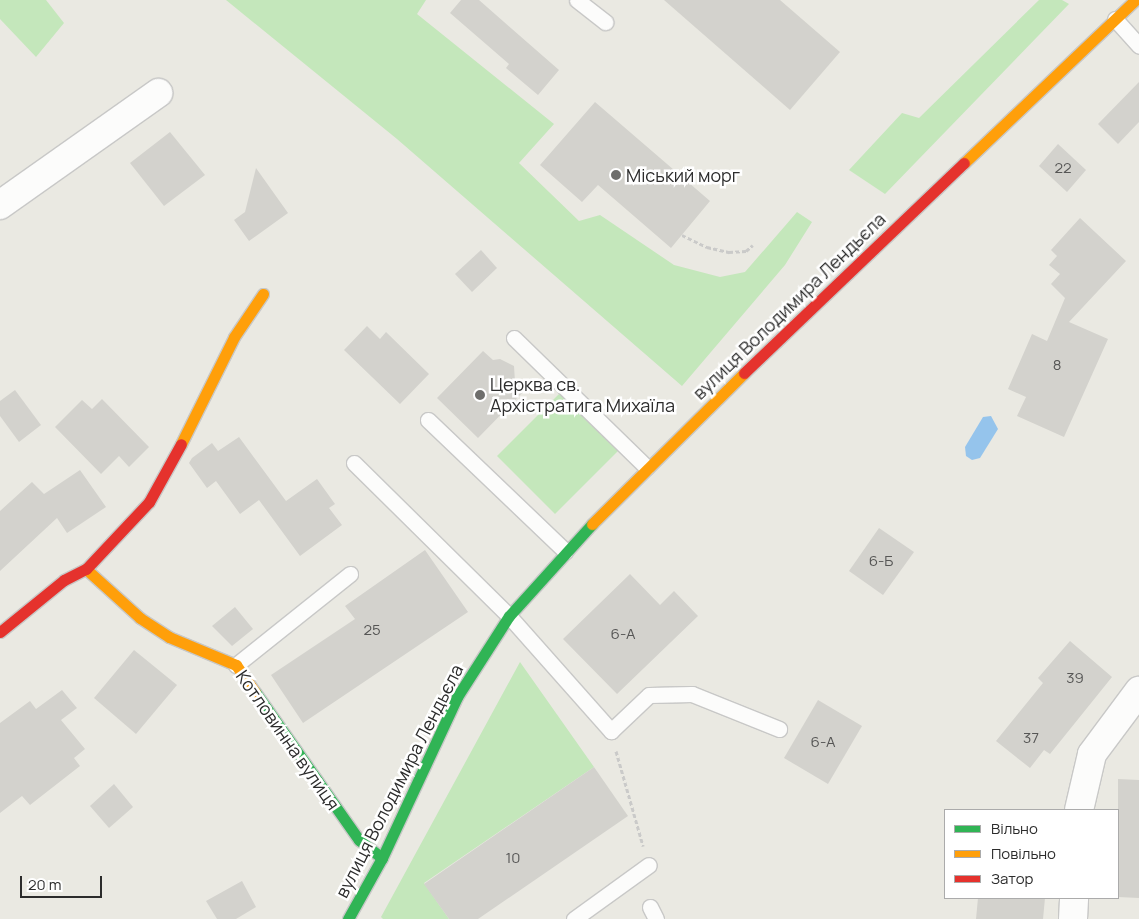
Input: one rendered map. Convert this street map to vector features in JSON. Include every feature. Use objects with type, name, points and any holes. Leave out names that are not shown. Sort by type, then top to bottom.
[{"type":"street","name":"вулиця Володимира Лендьєла","points":[[348,919],[382,858],[457,697],[509,616],[566,551],[646,467],[1135,0]]},
{"type":"street","points":[[0,205],[158,94]]},
{"type":"street","points":[[0,632],[64,580],[86,569],[149,502],[208,396],[234,337],[263,294]]},
{"type":"street","name":"Котловинна вулиця","points":[[86,569],[140,618],[169,637],[236,665],[359,840],[382,858]]},
{"type":"street","points":[[1079,809],[1092,754],[1139,691]]},
{"type":"street","points":[[1073,919],[1074,899]]},
{"type":"lane","points":[[577,0],[606,22]]},
{"type":"lane","points":[[1115,18],[1139,46]]},
{"type":"lane","points":[[514,338],[646,467]]},
{"type":"lane","points":[[428,420],[566,551]]},
{"type":"lane","points":[[354,463],[509,616],[611,731],[649,696],[692,694],[779,729]]},
{"type":"lane","points":[[236,665],[350,574]]},
{"type":"lane","points":[[574,919],[649,865]]},
{"type":"path","points":[[682,235],[706,247],[729,252],[746,251],[753,245]]},
{"type":"path","points":[[611,731],[649,865]]},
{"type":"green space","points":[[0,0],[46,0],[64,23],[36,57],[0,19]]},
{"type":"green space","points":[[226,0],[426,0],[417,14],[554,124],[519,163],[579,221],[600,215],[674,265],[720,277],[745,272],[797,212],[812,222],[785,265],[682,386],[397,139]]},
{"type":"green space","points":[[1039,0],[1062,0],[1069,4],[885,194],[849,170],[902,113],[919,118]]},
{"type":"green space","points":[[562,391],[620,449],[555,514],[497,456]]},
{"type":"green space","points":[[520,662],[594,767],[424,883],[449,919],[383,919],[381,917]]},
{"type":"water","points":[[991,416],[998,429],[980,458],[972,460],[966,456],[965,447],[983,417]]},
{"type":"building","points":[[461,0],[479,0],[559,70],[538,95],[506,68],[509,64],[450,13]]},
{"type":"building","points":[[664,0],[780,0],[840,52],[790,110]]},
{"type":"building","points":[[1139,82],[1139,122],[1118,144],[1098,124]]},
{"type":"building","name":"Міський морг","points":[[595,102],[710,201],[671,248],[598,185],[582,202],[540,165]]},
{"type":"building","points":[[170,132],[205,175],[164,206],[130,163]]},
{"type":"building","points":[[1058,144],[1086,170],[1067,192],[1039,166]]},
{"type":"building","points":[[256,168],[288,213],[249,241],[234,220],[245,212]]},
{"type":"building","points":[[1080,218],[1126,261],[1069,322],[1108,339],[1064,437],[1017,416],[1026,397],[1008,389],[1032,334],[1047,341],[1065,298],[1051,284],[1060,274],[1049,265],[1057,256],[1051,250]]},
{"type":"building","points":[[481,250],[497,268],[472,292],[455,274]]},
{"type":"building","points":[[367,326],[380,339],[386,332],[429,374],[400,404],[344,350]]},
{"type":"building","name":"Церква св. Архістратига Михаїла","points":[[483,351],[493,360],[500,359],[514,366],[515,382],[524,391],[478,438],[437,398]]},
{"type":"building","points":[[15,390],[41,425],[19,442],[0,416],[0,401]]},
{"type":"building","points":[[102,399],[149,447],[129,467],[119,456],[101,474],[55,427],[82,400],[92,409]]},
{"type":"building","points":[[239,437],[286,501],[317,479],[335,504],[329,508],[342,525],[300,556],[259,500],[240,514],[216,481],[207,488],[189,463],[192,458],[212,443],[218,451]]},
{"type":"building","points":[[80,470],[106,507],[67,533],[57,518],[0,571],[0,511],[32,482],[44,494]]},
{"type":"building","points":[[879,528],[914,552],[883,595],[849,571]]},
{"type":"building","points":[[425,550],[468,612],[303,723],[271,675],[355,619],[345,606]]},
{"type":"building","points":[[630,574],[660,605],[674,591],[698,616],[617,694],[563,639]]},
{"type":"building","points":[[235,607],[253,629],[232,646],[212,626]]},
{"type":"building","points":[[1070,641],[1112,677],[1050,754],[1044,750],[1030,768],[996,741],[1043,683],[1038,678]]},
{"type":"building","points":[[134,650],[177,685],[136,734],[94,698]]},
{"type":"building","points":[[62,690],[77,708],[61,720],[85,749],[74,758],[80,766],[30,805],[22,796],[0,813],[0,723],[30,701],[36,709]]},
{"type":"building","points":[[818,700],[862,726],[828,784],[784,758]]},
{"type":"building","points":[[594,767],[628,816],[478,919],[449,919],[424,884]]},
{"type":"building","points":[[1118,779],[1139,780],[1139,898],[1119,897]]},
{"type":"building","points":[[114,784],[133,807],[109,828],[90,806]]},
{"type":"building","points":[[242,881],[256,907],[236,919],[217,919],[206,901]]},
{"type":"building","points":[[978,899],[1045,899],[1043,919],[976,919]]},
{"type":"traffic: fast","points":[[348,919],[382,858],[457,697],[509,616],[592,524]]},
{"type":"traffic: fast","points":[[255,692],[359,840],[382,858]]},
{"type":"traffic: slow","points":[[964,163],[1135,0]]},
{"type":"traffic: slow","points":[[181,444],[234,337],[263,294]]},
{"type":"traffic: slow","points":[[592,524],[744,373]]},
{"type":"traffic: slow","points":[[86,569],[140,618],[169,637],[236,665],[255,692]]},
{"type":"traffic: jam","points":[[744,373],[964,163]]},
{"type":"traffic: jam","points":[[0,632],[64,580],[86,569],[149,502],[181,444]]},
{"type":"place","name":"Міський морг","points":[[616,175]]},
{"type":"place","name":"Церква св. Архістратига Михаїла","points":[[480,395]]}]
